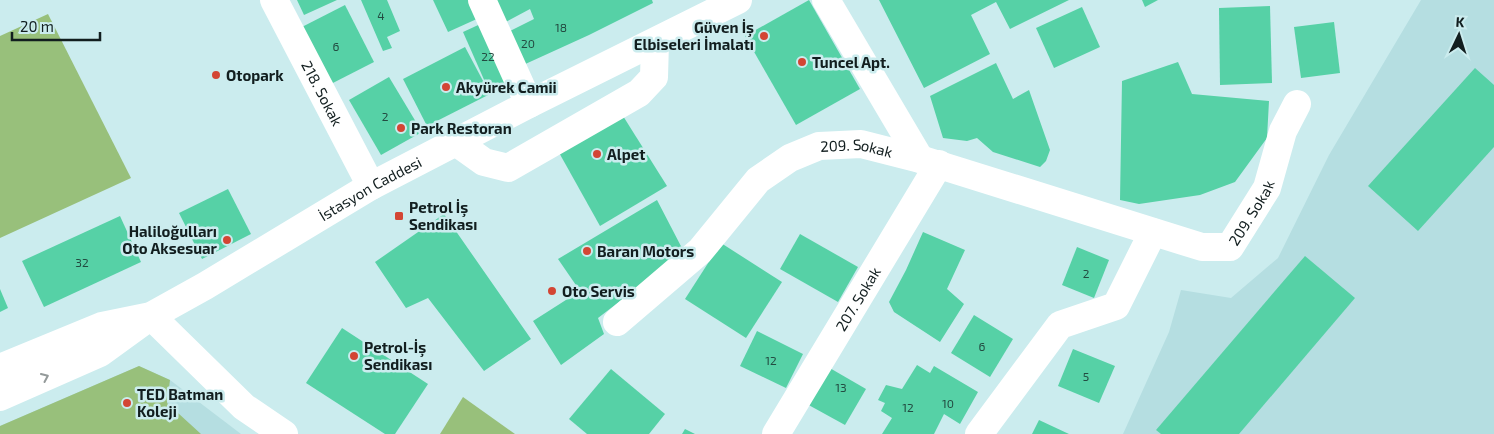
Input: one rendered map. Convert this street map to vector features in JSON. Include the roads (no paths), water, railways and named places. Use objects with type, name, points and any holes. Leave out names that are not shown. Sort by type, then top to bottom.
[{"type":"street","name":"218. Sokak","points":[[274,0],[371,186]]},
{"type":"street","points":[[482,0],[529,104]]},
{"type":"street","name":"İstasyon Caddesi","points":[[0,368],[102,326],[151,316],[205,286],[371,186],[529,104],[738,0]]},
{"type":"street","points":[[826,0],[929,162]]},
{"type":"street","points":[[456,142],[484,162],[508,168],[640,93],[654,77],[655,42]]},
{"type":"street","name":"209. Sokak","points":[[617,322],[700,251],[758,180],[790,158],[819,146],[862,144],[929,162],[1202,247],[1230,247],[1267,188],[1283,131],[1297,104]]},
{"type":"street","name":"207. Sokak","points":[[776,434],[929,162]]},
{"type":"street","points":[[979,434],[1060,325],[1116,306],[1153,232]]},
{"type":"street","points":[[0,397],[100,353],[151,316],[244,407],[284,434]]},
{"type":"place","name":"Güven İş Elbiseleri İmalatı","points":[[764,36]]},
{"type":"place","name":"Tuncel Apt.","points":[[802,62]]},
{"type":"place","name":"Otopark","points":[[216,75]]},
{"type":"place","name":"Akyürek Camii","points":[[446,87]]},
{"type":"place","name":"Park Restoran","points":[[401,128]]},
{"type":"place","name":"Alpet","points":[[597,154]]},
{"type":"place","name":"Petrol İş Sendikası","points":[[399,216]]},
{"type":"place","name":"Haliloğulları Oto Aksesuar","points":[[227,240]]},
{"type":"place","name":"Baran Motors","points":[[587,251]]},
{"type":"place","name":"Oto Servis","points":[[552,291]]},
{"type":"place","name":"Petrol-İş Sendikası","points":[[354,356]]},
{"type":"place","name":"TED Batman Koleji","points":[[127,403]]}]
